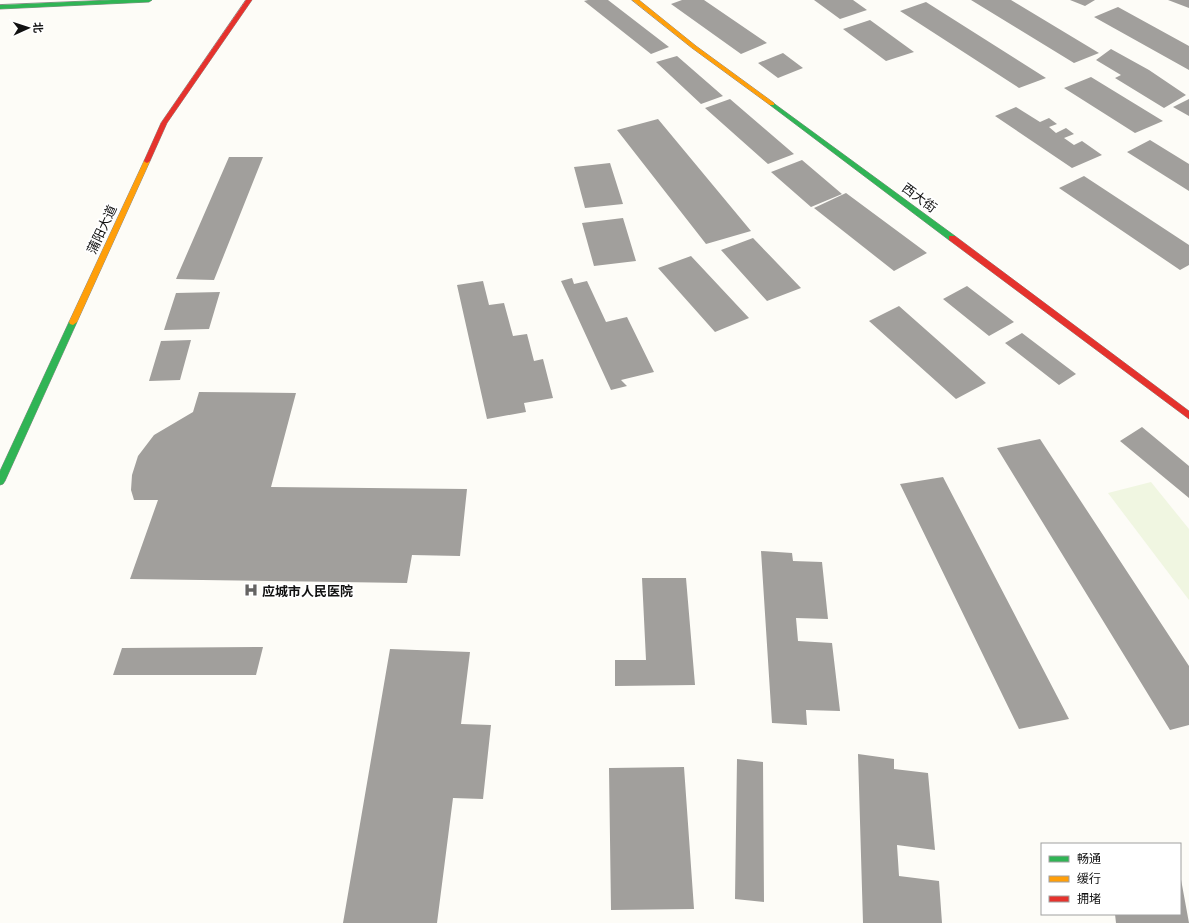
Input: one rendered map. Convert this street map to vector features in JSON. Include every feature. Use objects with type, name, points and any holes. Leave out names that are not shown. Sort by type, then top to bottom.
[{"type":"street","points":[[0,7],[149,0]]},
{"type":"street","name":"蒲阳大道","points":[[0,481],[164,123],[249,0]]},
{"type":"street","name":"西大街","points":[[635,0],[694,47],[858,167],[1189,416]]},
{"type":"green space","points":[[1151,482],[1189,529],[1189,600],[1108,493]]},
{"type":"building","points":[[608,0],[669,47],[651,54],[584,1]]},
{"type":"building","points":[[682,0],[704,0],[767,43],[741,54],[671,4]]},
{"type":"building","points":[[814,0],[853,0],[867,10],[840,19]]},
{"type":"building","points":[[971,0],[1011,0],[1099,53],[1074,63]]},
{"type":"building","points":[[1070,0],[1095,0],[1085,6]]},
{"type":"building","points":[[1168,0],[1189,0],[1189,8]]},
{"type":"building","points":[[926,2],[1046,78],[1019,88],[900,11]]},
{"type":"building","points":[[1118,7],[1189,46],[1189,70],[1094,17]]},
{"type":"building","points":[[870,20],[914,52],[886,61],[843,29]]},
{"type":"building","points":[[1111,49],[1149,70],[1186,95],[1164,108],[1115,78],[1121,75],[1096,60]]},
{"type":"building","points":[[783,53],[803,68],[778,78],[758,63]]},
{"type":"building","points":[[677,56],[723,96],[701,104],[656,62]]},
{"type":"building","points":[[1091,77],[1163,121],[1135,133],[1064,88]]},
{"type":"building","points":[[730,99],[794,154],[768,164],[705,108]]},
{"type":"building","points":[[1189,99],[1189,116],[1173,107]]},
{"type":"building","points":[[1016,107],[1040,122],[1049,118],[1057,124],[1049,127],[1056,133],[1066,128],[1074,134],[1064,138],[1074,145],[1082,141],[1102,155],[1072,168],[995,116]]},
{"type":"building","points":[[658,119],[751,231],[706,244],[617,130]]},
{"type":"building","points":[[1150,140],[1189,164],[1189,191],[1127,152]]},
{"type":"building","points":[[229,157],[263,157],[214,280],[176,279]]},
{"type":"building","points":[[802,160],[842,194],[811,207],[771,172]]},
{"type":"building","points":[[610,163],[623,204],[585,208],[574,167]]},
{"type":"building","points":[[1084,176],[1189,245],[1189,265],[1180,270],[1059,188]]},
{"type":"building","points":[[846,193],[927,253],[894,271],[814,208]]},
{"type":"building","points":[[623,218],[636,261],[594,266],[582,223]]},
{"type":"building","points":[[753,238],[801,288],[767,301],[721,250]]},
{"type":"building","points":[[691,256],[749,318],[715,332],[658,268]]},
{"type":"building","points":[[572,278],[574,284],[587,281],[606,322],[627,317],[654,372],[621,380],[627,386],[611,390],[561,281]]},
{"type":"building","points":[[483,281],[489,305],[504,303],[513,336],[527,334],[534,361],[543,359],[553,398],[524,403],[526,412],[487,419],[457,285]]},
{"type":"building","points":[[967,286],[1014,322],[989,336],[943,299]]},
{"type":"building","points":[[220,292],[209,329],[164,330],[176,293]]},
{"type":"building","points":[[899,306],[986,383],[956,399],[869,321]]},
{"type":"building","points":[[1022,333],[1076,374],[1059,385],[1005,343]]},
{"type":"building","points":[[191,340],[180,380],[149,381],[161,341]]},
{"type":"building","points":[[199,392],[296,393],[271,487],[467,489],[460,556],[412,555],[407,583],[130,579],[158,500],[134,500],[131,490],[132,475],[138,456],[154,435],[193,412]]},
{"type":"building","points":[[1142,427],[1189,466],[1189,498],[1120,441]]},
{"type":"building","points":[[1040,439],[1189,666],[1189,725],[1170,730],[997,448]]},
{"type":"building","points":[[943,477],[1069,719],[1019,729],[900,484]]},
{"type":"building","points":[[761,551],[792,553],[793,561],[822,562],[828,619],[796,618],[798,641],[832,643],[840,711],[806,710],[807,725],[772,723]]},
{"type":"building","points":[[642,578],[686,578],[695,685],[615,686],[615,660],[646,660]]},
{"type":"building","points":[[263,647],[256,675],[113,675],[122,648]]},
{"type":"building","points":[[390,649],[470,652],[461,724],[491,725],[483,799],[453,798],[437,923],[343,923]]},
{"type":"building","points":[[858,754],[894,759],[894,769],[928,773],[935,850],[897,845],[899,876],[939,881],[942,923],[863,923]]},
{"type":"building","points":[[737,759],[763,762],[764,902],[735,899]]},
{"type":"building","points":[[684,767],[694,909],[611,910],[609,768]]},
{"type":"building","points":[[1181,879],[1189,923],[1116,923],[1115,915],[1181,915]]},
{"type":"traffic: fast","points":[[0,7],[149,0]]},
{"type":"traffic: fast","points":[[772,104],[952,238]]},
{"type":"traffic: fast","points":[[0,481],[73,322]]},
{"type":"traffic: slow","points":[[635,0],[694,47],[772,104]]},
{"type":"traffic: slow","points":[[73,322],[147,161]]},
{"type":"traffic: jam","points":[[147,161],[164,123],[249,0]]},
{"type":"traffic: jam","points":[[952,238],[1189,416]]},
{"type":"place","name":"应城市人民医院","points":[[251,590]]}]
